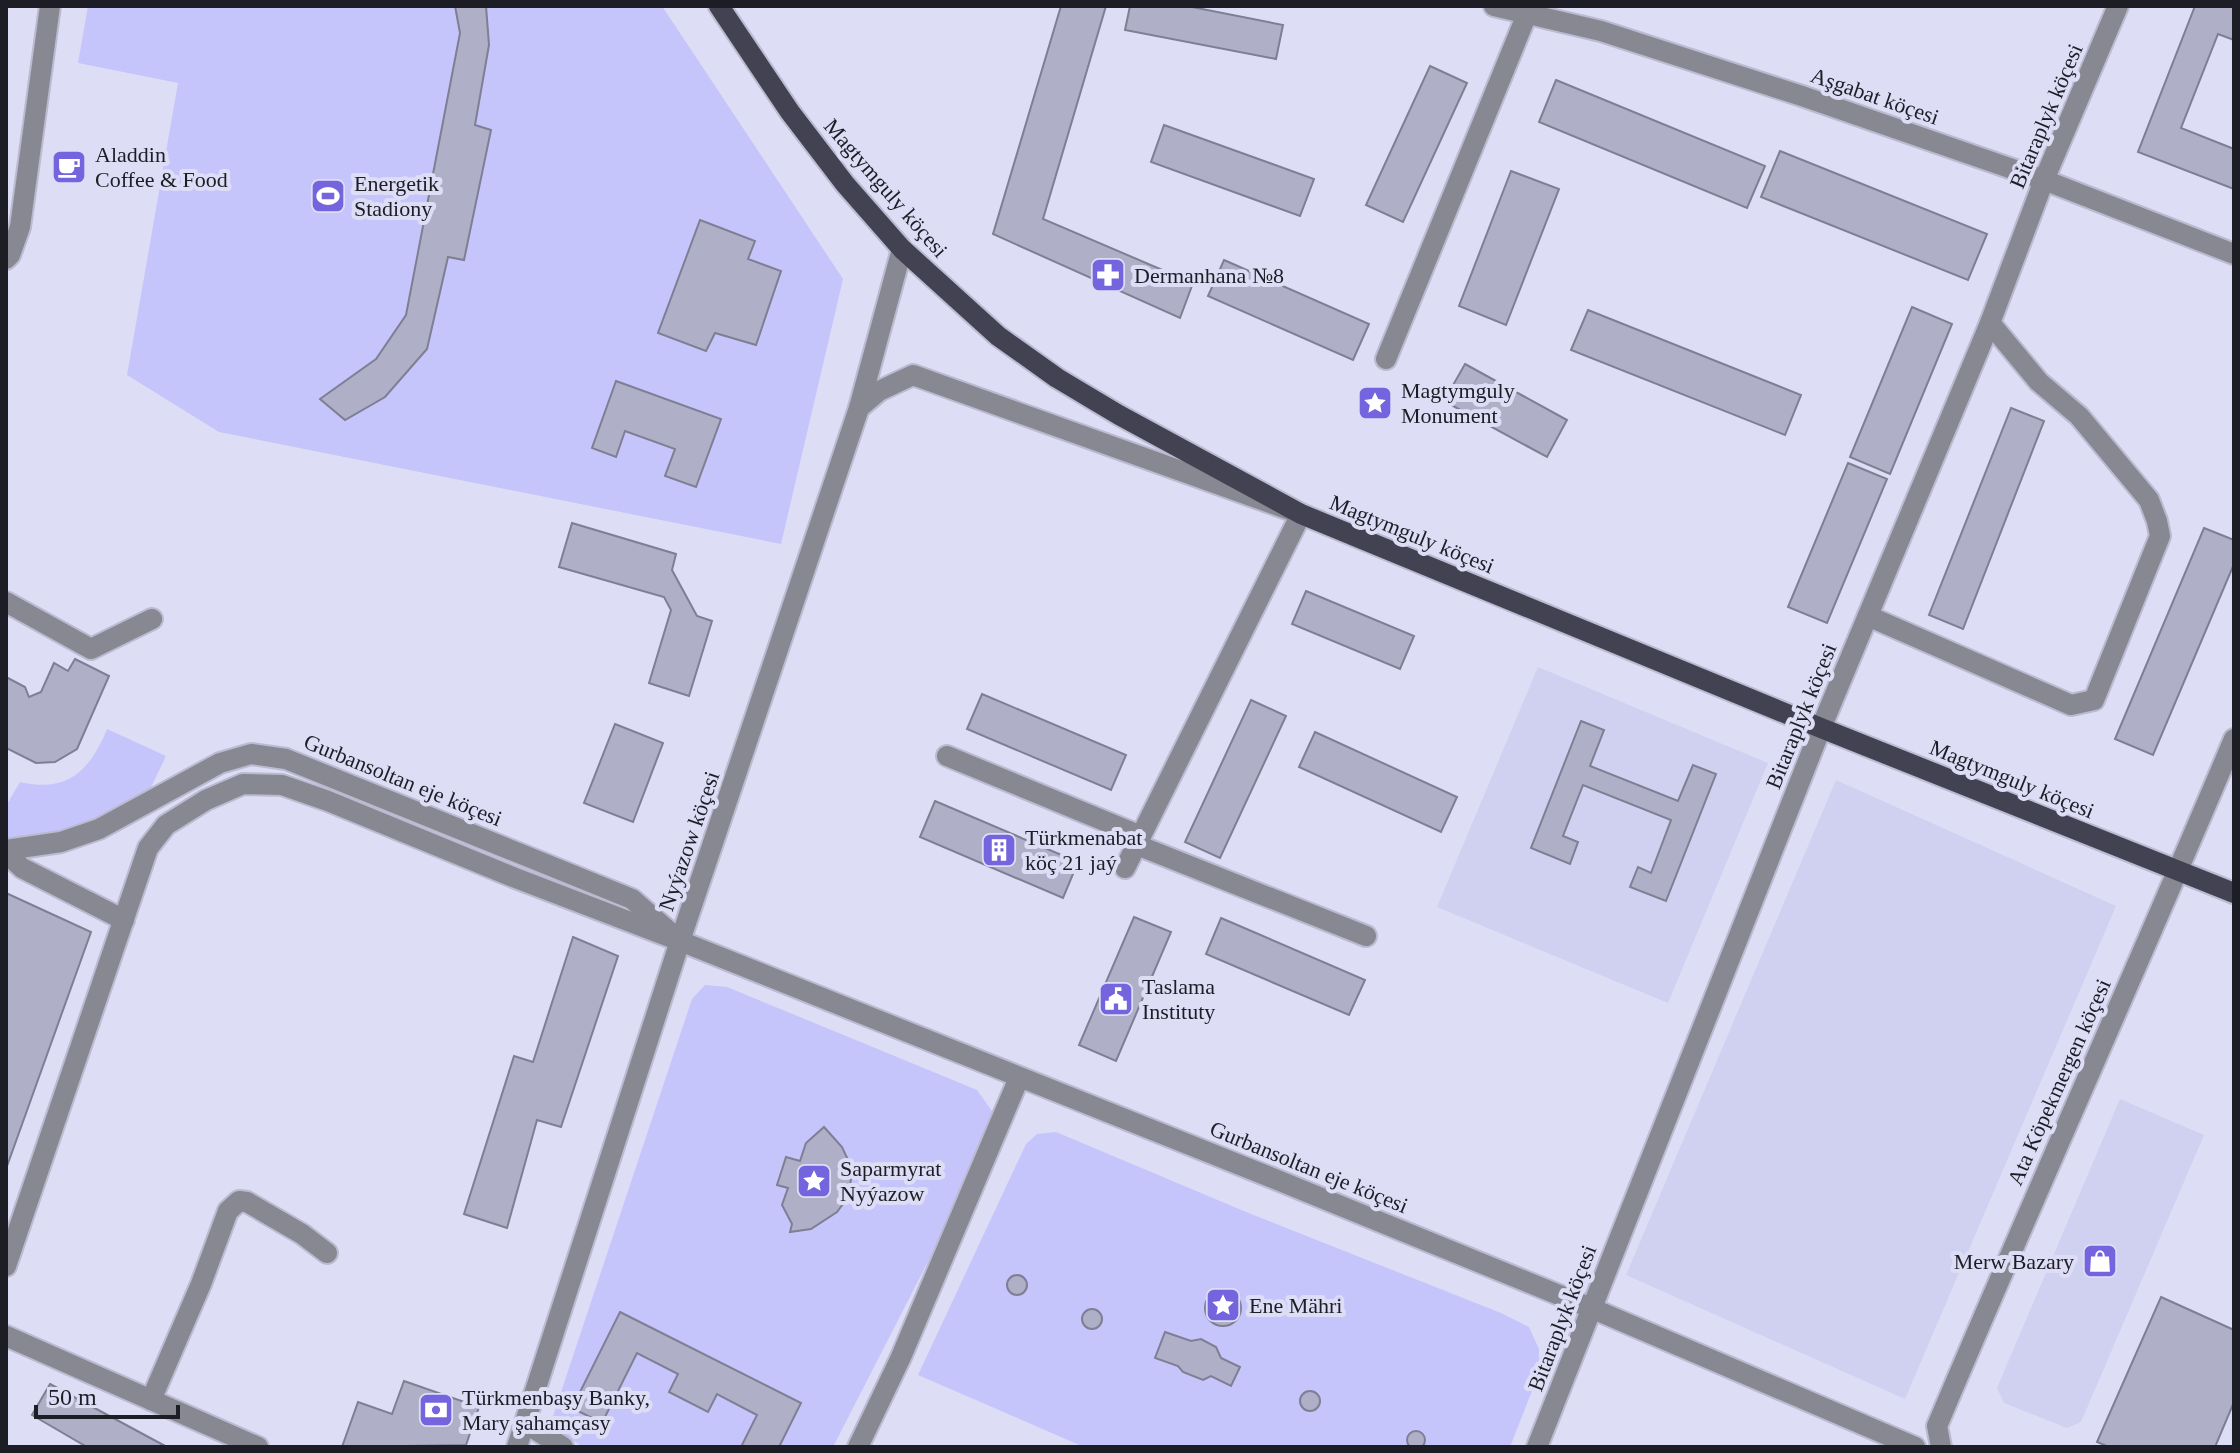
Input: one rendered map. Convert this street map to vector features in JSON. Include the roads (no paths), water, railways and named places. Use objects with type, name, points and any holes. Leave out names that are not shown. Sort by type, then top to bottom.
[{"type":"main road","name":"Magtymguly köçesi","points":[[719,6],[790,112],[845,184],[902,249],[998,336],[1057,378],[1119,415],[1301,514],[1821,728],[2234,893]]},
{"type":"main road","points":[[732,6],[737,31]]},
{"type":"street","points":[[6,259],[20,227],[50,6]]},
{"type":"street","name":"Aşgabat köçesi","points":[[1494,6],[1601,31],[1802,96],[2044,180],[2234,254]]},
{"type":"street","points":[[1555,6],[1601,31]]},
{"type":"street","name":"Bitaraplyk köçesi","points":[[1537,1447],[1821,728],[2118,6]]},
{"type":"street","points":[[1386,359],[1527,14]]},
{"type":"street","name":"Nyýazow köçesi","points":[[517,1447],[680,941],[859,408],[902,249]]},
{"type":"street","points":[[1868,616],[2071,705],[2094,700],[2160,536],[2157,521],[2149,500],[2079,416],[2039,382],[1990,323]]},
{"type":"street","points":[[859,408],[879,391],[913,375],[1301,514],[1125,868]]},
{"type":"street","points":[[6,602],[91,649],[152,619]]},
{"type":"street","name":"Ata Köpekmergen köçesi","points":[[1941,1447],[1937,1426],[2234,739]]},
{"type":"street","name":"Gurbansoltan eje köçesi","points":[[6,852],[61,842],[99,829],[220,763],[251,754],[286,759],[632,899],[680,941]]},
{"type":"street","points":[[947,756],[1366,936]]},
{"type":"street","name":"Gurbansoltan eje köçesi","points":[[6,1266],[148,848],[166,825],[206,800],[243,784],[282,785],[680,941],[1591,1308],[1915,1447]]},
{"type":"street","points":[[6,852],[22,868],[124,920]]},
{"type":"street","points":[[858,1447],[901,1357],[1019,1078]]},
{"type":"street","points":[[151,1400],[201,1284],[228,1211],[239,1201],[247,1202],[302,1234],[327,1253]]},
{"type":"street","points":[[6,1336],[258,1447]]},
{"type":"street","points":[[525,1423],[563,1447]]},
{"type":"place","name":"Aladdin Coffee & Food","points":[[69,167]]},
{"type":"place","name":"Energetik Stadiony","points":[[328,196]]},
{"type":"place","name":"Dermanhana №8","points":[[1108,275]]},
{"type":"place","name":"Magtymguly Monument","points":[[1375,403]]},
{"type":"place","name":"Türkmenabat köç 21 jaý","points":[[999,850]]},
{"type":"place","name":"Taslama Instituty","points":[[1116,999]]},
{"type":"place","name":"Saparmyrat Nyýazow","points":[[814,1181]]},
{"type":"place","name":"Merw Bazary","points":[[2100,1261]]},
{"type":"place","name":"Ene Mähri","points":[[1223,1305]]},
{"type":"place","name":"Türkmenbaşy Banky, Mary şahamçasy","points":[[436,1410]]}]
